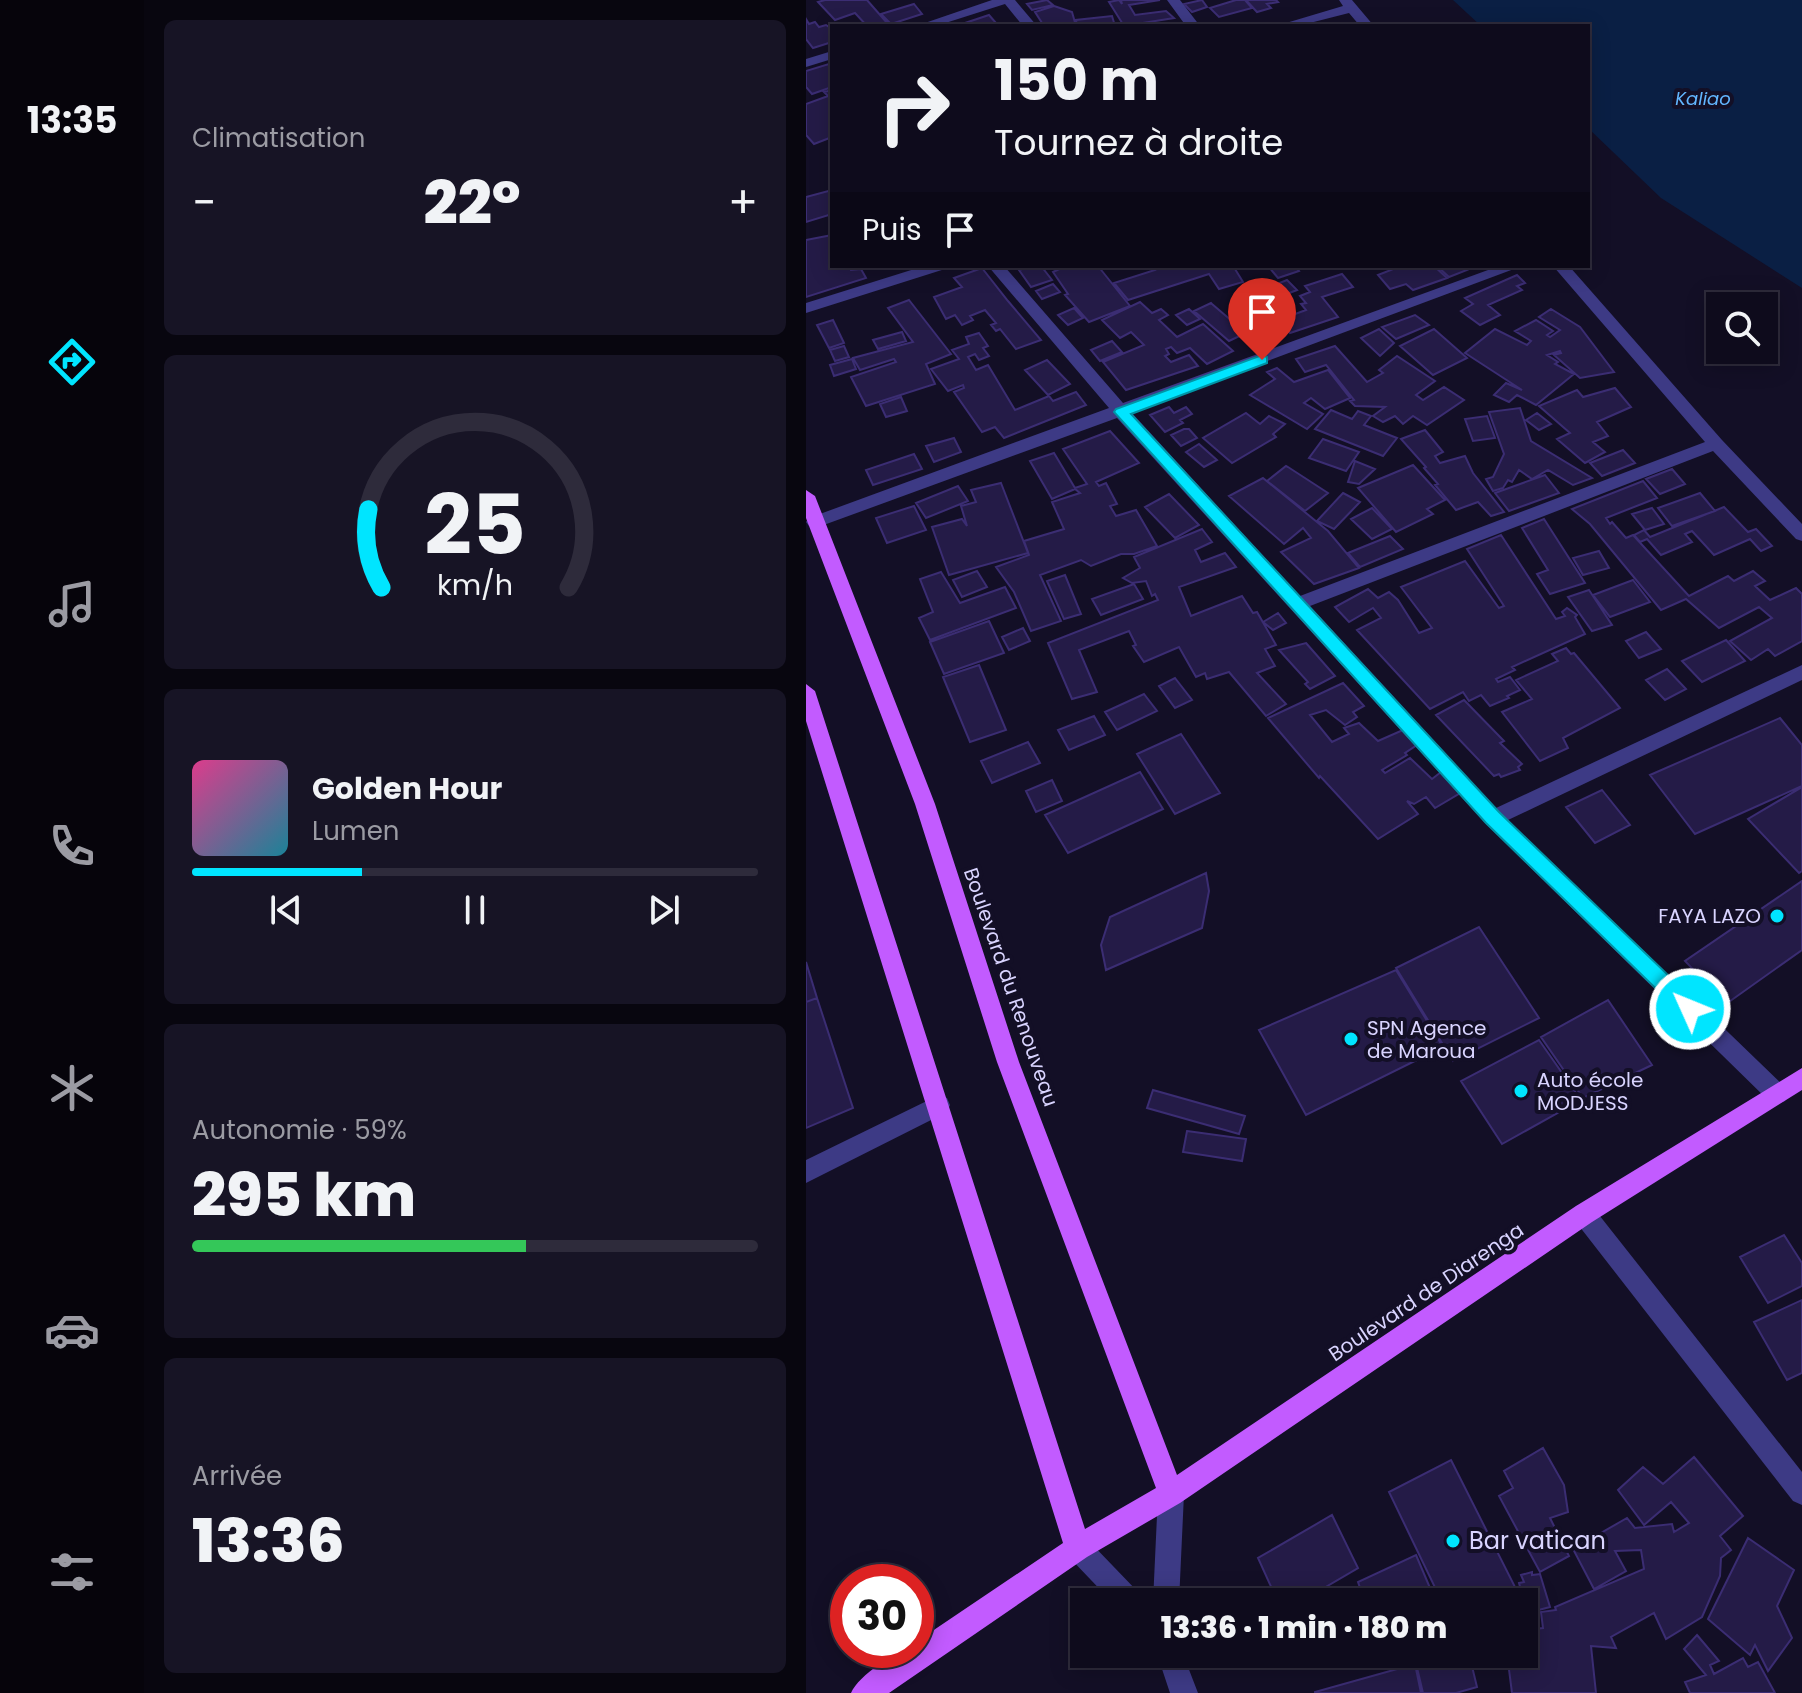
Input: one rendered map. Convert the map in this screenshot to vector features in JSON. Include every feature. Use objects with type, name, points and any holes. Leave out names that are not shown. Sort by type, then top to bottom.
[{"type":"main road","name":"Boulevard du Renouveau","points":[[806,496],[925,804],[1008,1062],[1171,1494]]},
{"type":"main road","points":[[806,691],[1078,1548]]},
{"type":"main road","name":"Boulevard de Diarenga","points":[[865,1693],[1078,1548],[1171,1494],[1584,1214],[1802,1078]]},
{"type":"street","points":[[929,24],[1007,0],[1028,24]]},
{"type":"street","points":[[1173,0],[1191,24]]},
{"type":"street","points":[[1289,24],[1348,4],[1365,24]]},
{"type":"street","points":[[806,63],[830,56]]},
{"type":"street","points":[[806,308],[934,268]]},
{"type":"street","points":[[998,268],[1121,412],[1493,818],[1777,1094]]},
{"type":"street","points":[[815,522],[1509,268]]},
{"type":"street","points":[[1563,268],[1716,444],[1802,535]]},
{"type":"street","points":[[1297,604],[1716,444]]},
{"type":"street","points":[[1493,818],[1802,672]]},
{"type":"street","points":[[806,1172],[939,1105]]},
{"type":"street","points":[[1584,1214],[1802,1492]]},
{"type":"street","points":[[1167,1588],[1171,1494]]},
{"type":"street","points":[[1078,1548],[1117,1588]]},
{"type":"street","points":[[1175,1668],[1184,1693]]},
{"type":"water","name":"Kaliao","points":[[1453,0],[1802,0],[1802,288],[1661,198],[1590,130],[1590,24],[1479,24]]},
{"type":"building","points":[[867,0],[888,24],[865,24],[855,13],[835,20],[818,2]]},
{"type":"building","points":[[1047,0],[1053,5],[1032,10],[1027,4]]},
{"type":"building","points":[[1119,0],[1122,4],[1121,0],[1160,0],[1129,5],[1135,15],[1166,11],[1174,18],[1123,24],[1109,2]]},
{"type":"building","points":[[1202,0],[1207,7],[1192,12],[1184,4]]},
{"type":"building","points":[[1245,0],[1252,8],[1219,17],[1210,8]]},
{"type":"building","points":[[1246,0],[1278,2],[1267,4],[1271,8],[1257,12]]},
{"type":"building","points":[[914,4],[922,14],[891,24],[881,14]]},
{"type":"building","points":[[1054,6],[1072,12],[1075,24],[1043,24],[1035,12]]},
{"type":"building","points":[[989,15],[996,23],[966,24]]},
{"type":"building","points":[[1112,16],[1114,24],[1077,24],[1076,20]]},
{"type":"building","points":[[806,19],[809,24],[815,22],[819,27],[826,25],[830,28],[830,43],[813,48],[806,39]]},
{"type":"building","points":[[830,64],[830,88],[812,94],[806,87],[806,71]]},
{"type":"building","points":[[830,90],[830,138],[814,144],[806,135],[806,104],[828,96],[824,92]]},
{"type":"building","points":[[830,191],[830,215],[806,222],[806,197]]},
{"type":"building","points":[[830,235],[830,268],[861,269],[866,278],[806,297],[806,240]]},
{"type":"building","points":[[982,268],[1041,340],[1016,349],[1000,329],[996,331],[991,325],[996,323],[985,310],[970,316],[973,320],[962,325],[955,315],[946,319],[934,297],[962,287],[954,278]]},
{"type":"building","points":[[1043,268],[1052,280],[1031,287],[1019,270]]},
{"type":"building","points":[[1062,268],[1100,268],[1130,306],[1089,322],[1065,295],[1068,294],[1053,272]]},
{"type":"building","points":[[1154,268],[1232,268],[1243,282],[1219,289],[1209,274],[1128,300],[1114,283],[1155,270]]},
{"type":"building","points":[[1270,268],[1297,268],[1299,271],[1278,278]]},
{"type":"building","points":[[1388,268],[1436,268],[1447,278],[1413,290],[1406,284],[1390,289],[1378,275],[1391,270]]},
{"type":"building","points":[[1439,268],[1467,270],[1449,277]]},
{"type":"building","points":[[1342,274],[1353,287],[1322,297],[1338,317],[1290,333],[1279,320],[1306,310],[1301,304],[1306,303],[1300,296],[1310,292],[1305,286]]},
{"type":"building","points":[[1517,275],[1525,283],[1517,286],[1522,290],[1488,305],[1500,315],[1480,325],[1461,311],[1473,304],[1465,298]]},
{"type":"building","points":[[1287,280],[1297,290],[1271,300],[1262,290]]},
{"type":"building","points":[[1053,284],[1060,292],[1042,299],[1036,291]]},
{"type":"building","points":[[909,300],[951,354],[926,364],[935,384],[866,406],[851,377],[896,362],[894,359],[860,370],[853,358],[913,342],[888,308]]},
{"type":"building","points":[[1270,300],[1284,313],[1273,318],[1280,324],[1270,328],[1249,309]]},
{"type":"building","points":[[1140,302],[1152,313],[1161,309],[1168,315],[1159,320],[1177,337],[1203,324],[1233,351],[1207,364],[1190,348],[1177,353],[1171,347],[1166,349],[1169,354],[1165,356],[1171,362],[1189,355],[1198,366],[1126,390],[1103,362],[1144,345],[1131,332],[1120,338],[1102,320]]},
{"type":"building","points":[[1211,303],[1246,333],[1229,341],[1194,311]]},
{"type":"building","points":[[1074,308],[1083,318],[1068,325],[1058,315]]},
{"type":"building","points":[[1189,309],[1200,319],[1187,325],[1176,315]]},
{"type":"building","points":[[1551,309],[1580,327],[1614,372],[1580,378],[1554,355],[1560,351],[1547,355],[1558,362],[1555,364],[1574,374],[1536,405],[1517,395],[1509,402],[1494,395],[1506,383],[1522,390],[1465,353],[1495,329],[1527,345],[1531,341],[1515,331],[1536,320],[1553,331],[1547,335],[1550,337],[1560,330],[1539,317]]},
{"type":"building","points":[[1415,315],[1429,325],[1396,339],[1382,327]]},
{"type":"building","points":[[833,320],[844,343],[829,348],[817,325]]},
{"type":"building","points":[[1379,329],[1394,343],[1380,356],[1361,338]]},
{"type":"building","points":[[1434,329],[1467,358],[1433,375],[1400,346]]},
{"type":"building","points":[[1261,331],[1268,339],[1249,345],[1243,337]]},
{"type":"building","points":[[902,332],[906,341],[878,349],[873,340]]},
{"type":"building","points":[[979,333],[988,346],[983,348],[989,356],[979,360],[975,354],[968,357],[976,370],[988,365],[1015,410],[1049,396],[1053,401],[1076,392],[1086,405],[1004,438],[995,427],[982,432],[954,392],[964,388],[963,385],[948,391],[931,369],[959,359],[952,350],[969,344],[966,337]]},
{"type":"building","points":[[1112,341],[1122,352],[1100,361],[1091,350]]},
{"type":"building","points":[[844,346],[849,357],[835,361],[830,350]]},
{"type":"building","points":[[1335,346],[1367,382],[1383,373],[1379,370],[1397,356],[1435,381],[1416,395],[1423,400],[1444,387],[1464,400],[1427,425],[1413,416],[1403,424],[1395,416],[1383,422],[1373,416],[1385,407],[1355,406],[1350,401],[1354,400],[1326,365],[1305,372],[1296,359]]},
{"type":"building","points":[[852,359],[856,369],[834,376],[830,365]]},
{"type":"building","points":[[1047,360],[1070,384],[1048,395],[1025,370]]},
{"type":"building","points":[[1277,368],[1294,382],[1328,370],[1350,398],[1325,409],[1311,398],[1304,403],[1323,414],[1307,429],[1250,395],[1275,379],[1267,372]]},
{"type":"building","points":[[1615,388],[1631,407],[1597,422],[1608,436],[1593,442],[1605,452],[1585,463],[1557,439],[1570,433],[1539,406],[1577,390],[1583,397]]},
{"type":"building","points":[[901,397],[907,411],[886,417],[880,404]]},
{"type":"building","points":[[1169,407],[1174,413],[1186,407],[1192,414],[1180,420],[1183,423],[1165,432],[1150,415]]},
{"type":"building","points":[[1520,408],[1531,441],[1592,478],[1573,485],[1548,470],[1532,479],[1519,470],[1512,482],[1508,480],[1503,488],[1493,491],[1486,479],[1493,477],[1504,454],[1489,412]]},
{"type":"building","points":[[1331,410],[1352,419],[1358,411],[1371,416],[1364,425],[1397,438],[1383,456],[1315,429]]},
{"type":"building","points":[[1246,413],[1260,424],[1269,416],[1285,424],[1273,434],[1276,437],[1232,463],[1203,438]]},
{"type":"building","points":[[1537,413],[1551,424],[1539,430],[1526,420]]},
{"type":"building","points":[[1487,416],[1495,438],[1473,441],[1465,419]]},
{"type":"building","points":[[1189,429],[1197,438],[1181,446],[1171,435]]},
{"type":"building","points":[[1425,430],[1443,452],[1435,456],[1440,463],[1465,456],[1473,473],[1504,512],[1491,516],[1478,502],[1456,510],[1435,485],[1438,484],[1426,467],[1401,439]]},
{"type":"building","points":[[1110,431],[1139,463],[1096,482],[1099,486],[1106,483],[1117,504],[1110,506],[1116,516],[1136,510],[1157,546],[1134,554],[1121,554],[1091,566],[1081,560],[1040,575],[1061,621],[1031,631],[1014,592],[996,567],[1029,555],[1024,541],[1064,529],[1052,502],[1080,493],[1075,489],[1052,499],[1030,461],[1054,453],[1075,488],[1087,484],[1063,449]]},
{"type":"building","points":[[954,438],[961,452],[934,462],[926,446]]},
{"type":"building","points":[[1323,439],[1359,452],[1346,471],[1309,458]]},
{"type":"building","points":[[1199,444],[1217,460],[1204,467],[1186,452]]},
{"type":"building","points":[[1623,450],[1635,463],[1602,476],[1590,463]]},
{"type":"building","points":[[914,454],[922,469],[873,485],[866,470]]},
{"type":"building","points":[[1355,461],[1375,469],[1359,484],[1348,482]]},
{"type":"building","points":[[1413,465],[1445,500],[1427,509],[1433,514],[1396,532],[1358,488]]},
{"type":"building","points":[[1286,466],[1328,493],[1305,511],[1267,481]]},
{"type":"building","points":[[1672,469],[1685,484],[1660,494],[1646,479]]},
{"type":"building","points":[[1545,475],[1559,493],[1509,511],[1495,493]]},
{"type":"building","points":[[1263,478],[1328,531],[1359,568],[1314,584],[1281,552],[1311,538],[1303,528],[1284,544],[1229,496]]},
{"type":"building","points":[[1643,481],[1657,498],[1606,518],[1610,524],[1612,522],[1626,538],[1633,535],[1689,596],[1728,576],[1734,581],[1753,571],[1765,581],[1755,586],[1770,600],[1796,588],[1802,594],[1802,641],[1775,656],[1768,649],[1751,660],[1730,641],[1772,618],[1759,607],[1719,628],[1686,599],[1661,610],[1590,524],[1572,509]]},
{"type":"building","points":[[1001,483],[1028,553],[949,575],[932,527],[962,519],[967,526],[961,506],[976,502],[971,490]]},
{"type":"building","points":[[958,486],[968,501],[926,518],[916,503]]},
{"type":"building","points":[[1343,493],[1360,502],[1334,529],[1317,521]]},
{"type":"building","points":[[1700,493],[1715,511],[1672,526],[1658,508]]},
{"type":"building","points":[[1169,494],[1199,525],[1175,538],[1145,507]]},
{"type":"building","points":[[914,506],[926,530],[887,543],[876,518]]},
{"type":"building","points":[[1724,507],[1748,532],[1756,529],[1772,546],[1761,551],[1750,539],[1714,555],[1692,531],[1685,534],[1692,542],[1661,555],[1647,539],[1640,542],[1634,535],[1644,530],[1650,537]]},
{"type":"building","points":[[1372,508],[1392,529],[1372,539],[1351,519]]},
{"type":"building","points":[[1652,508],[1664,524],[1645,530],[1632,514]]},
{"type":"building","points":[[1544,519],[1585,583],[1550,594],[1537,574],[1548,570],[1522,528]]},
{"type":"building","points":[[1202,529],[1212,542],[1195,550],[1201,562],[1225,553],[1236,567],[1179,587],[1191,616],[1242,596],[1253,613],[1257,612],[1276,645],[1265,649],[1275,666],[1257,673],[1286,704],[1266,716],[1229,672],[1207,679],[1205,673],[1196,677],[1179,647],[1144,662],[1133,646],[1136,645],[1129,631],[1079,650],[1097,692],[1072,699],[1048,643],[1158,600],[1155,594],[1152,596],[1146,581],[1132,583],[1123,578],[1140,568],[1134,557]]},
{"type":"building","points":[[1501,535],[1556,619],[1565,616],[1562,612],[1567,608],[1577,615],[1575,617],[1585,634],[1512,667],[1515,670],[1496,679],[1498,682],[1510,677],[1520,690],[1507,696],[1509,698],[1490,706],[1481,695],[1469,701],[1463,692],[1430,709],[1357,630],[1381,618],[1373,608],[1349,622],[1335,607],[1368,589],[1378,598],[1389,592],[1398,600],[1419,633],[1432,628],[1401,587],[1465,561],[1499,608],[1504,606],[1467,549]]},
{"type":"building","points":[[1390,536],[1403,549],[1360,567],[1348,553]]},
{"type":"building","points":[[1599,551],[1609,568],[1583,575],[1573,558]]},
{"type":"building","points":[[977,571],[987,587],[962,597],[953,580]]},
{"type":"building","points":[[941,572],[960,603],[1005,587],[1016,608],[930,640],[919,618],[933,612],[920,579]]},
{"type":"building","points":[[1065,575],[1081,614],[1064,619],[1047,581]]},
{"type":"building","points":[[1633,580],[1650,602],[1610,617],[1593,595]]},
{"type":"building","points":[[1134,584],[1143,599],[1101,615],[1092,599]]},
{"type":"building","points":[[1589,590],[1612,625],[1592,631],[1568,597]]},
{"type":"building","points":[[1278,613],[1286,623],[1273,630],[1263,622]]},
{"type":"building","points":[[989,621],[1004,653],[944,674],[930,642]]},
{"type":"building","points":[[1023,628],[1030,641],[1009,650],[1002,637]]},
{"type":"building","points":[[1646,632],[1661,649],[1639,658],[1626,641]]},
{"type":"building","points":[[1726,640],[1745,661],[1702,682],[1682,661]]},
{"type":"building","points":[[1306,643],[1335,676],[1310,689],[1305,684],[1308,682],[1279,650]]},
{"type":"building","points":[[1566,648],[1571,654],[1574,653],[1620,708],[1563,738],[1568,748],[1540,761],[1502,712],[1532,699],[1516,680],[1558,661],[1552,654]]},
{"type":"building","points":[[979,665],[1006,730],[970,742],[943,677]]},
{"type":"building","points":[[1667,669],[1686,689],[1665,700],[1646,680]]},
{"type":"building","points":[[1175,678],[1192,700],[1175,708],[1159,686]]},
{"type":"building","points":[[1343,683],[1364,706],[1353,712],[1357,717],[1345,725],[1326,710],[1310,715],[1332,742],[1349,734],[1344,728],[1359,723],[1378,741],[1403,730],[1417,745],[1382,770],[1385,773],[1410,758],[1432,779],[1441,772],[1462,792],[1435,808],[1426,797],[1414,804],[1407,801],[1418,814],[1378,839],[1319,778],[1268,718]]},
{"type":"building","points":[[1144,694],[1157,711],[1117,730],[1105,712]]},
{"type":"building","points":[[1464,700],[1504,741],[1500,743],[1522,764],[1518,767],[1520,770],[1501,777],[1499,774],[1494,776],[1436,715]]},
{"type":"building","points":[[1094,716],[1105,735],[1069,750],[1058,730]]},
{"type":"building","points":[[1780,718],[1802,745],[1802,786],[1695,834],[1650,775]]},
{"type":"building","points":[[1181,734],[1220,793],[1175,814],[1137,754]]},
{"type":"building","points":[[1028,742],[1040,763],[992,783],[981,761]]},
{"type":"building","points":[[1140,772],[1163,809],[1068,853],[1045,815]]},
{"type":"building","points":[[1052,780],[1062,801],[1036,812],[1026,791]]},
{"type":"building","points":[[1802,787],[1802,871],[1799,873],[1748,819]]},
{"type":"building","points":[[1602,790],[1630,825],[1595,843],[1566,807]]},
{"type":"building","points":[[1206,873],[1209,891],[1202,928],[1106,970],[1101,945],[1110,917]]},
{"type":"building","name":"FAYA LAZO","points":[[1802,881],[1802,950],[1726,1004],[1685,961]]},
{"type":"building","points":[[1479,927],[1539,1018],[1453,1061],[1396,968]]},
{"type":"building","points":[[806,962],[817,998],[806,1002]]},
{"type":"building","name":"SPN Agence de Maroua","points":[[1396,970],[1443,1047],[1306,1115],[1259,1030]]},
{"type":"building","points":[[817,998],[853,1108],[806,1128],[806,1002]]},
{"type":"building","points":[[1608,1000],[1652,1065],[1583,1098],[1541,1037]]},
{"type":"building","name":"Auto école MODJESS","points":[[1539,1040],[1581,1100],[1502,1144],[1461,1081]]},
{"type":"building","points":[[1153,1090],[1245,1116],[1239,1134],[1147,1108]]},
{"type":"building","points":[[1187,1131],[1246,1139],[1242,1161],[1183,1152]]},
{"type":"building","points":[[1784,1235],[1802,1263],[1802,1286],[1768,1303],[1740,1257]]},
{"type":"building","points":[[1802,1300],[1802,1373],[1787,1380],[1754,1322]]},
{"type":"building","points":[[1543,1448],[1564,1485],[1568,1512],[1550,1518],[1569,1556],[1540,1572],[1499,1496],[1513,1488],[1504,1471]]},
{"type":"building","points":[[1694,1457],[1743,1516],[1720,1536],[1731,1550],[1721,1558],[1720,1576],[1702,1617],[1666,1639],[1654,1613],[1611,1637],[1616,1648],[1591,1646],[1596,1693],[1512,1693],[1509,1668],[1538,1668],[1538,1629],[1543,1628],[1541,1612],[1556,1610],[1555,1607],[1644,1569],[1641,1550],[1615,1551],[1626,1571],[1594,1589],[1573,1549],[1627,1518],[1635,1528],[1672,1524],[1674,1532],[1689,1523],[1671,1502],[1644,1525],[1618,1490],[1643,1467],[1663,1484]]},
{"type":"building","name":"Bar vatican","points":[[1451,1460],[1515,1588],[1435,1588],[1389,1492]]},
{"type":"building","points":[[1332,1515],[1358,1568],[1324,1588],[1272,1588],[1258,1558]]},
{"type":"building","points":[[1748,1538],[1794,1570],[1777,1606],[1792,1638],[1768,1671],[1755,1645],[1750,1655],[1708,1619]]},
{"type":"building","points":[[1416,1555],[1430,1588],[1360,1588],[1358,1582]]},
{"type":"building","points":[[1532,1572],[1532,1575],[1540,1574],[1550,1607],[1538,1610],[1538,1588],[1520,1588],[1519,1583],[1524,1582],[1521,1575]]},
{"type":"building","points":[[1697,1635],[1719,1661],[1710,1665],[1714,1674],[1743,1658],[1748,1667],[1758,1662],[1775,1693],[1690,1693],[1685,1682],[1706,1675],[1684,1649]]},
{"type":"building","points":[[1401,1668],[1416,1668],[1421,1693],[1315,1693]]},
{"type":"building","points":[[1417,1668],[1472,1668],[1477,1687],[1456,1693],[1423,1693]]},
{"type":"place","name":"FAYA LAZO","points":[[1777,916]]},
{"type":"place","name":"SPN Agence de Maroua","points":[[1351,1039]]},
{"type":"place","name":"Auto école MODJESS","points":[[1521,1091]]},
{"type":"place","name":"Bar vatican","points":[[1453,1541]]},
{"type":"route","points":[[1262,360],[1121,412],[1493,818],[1690,1009]]}]
